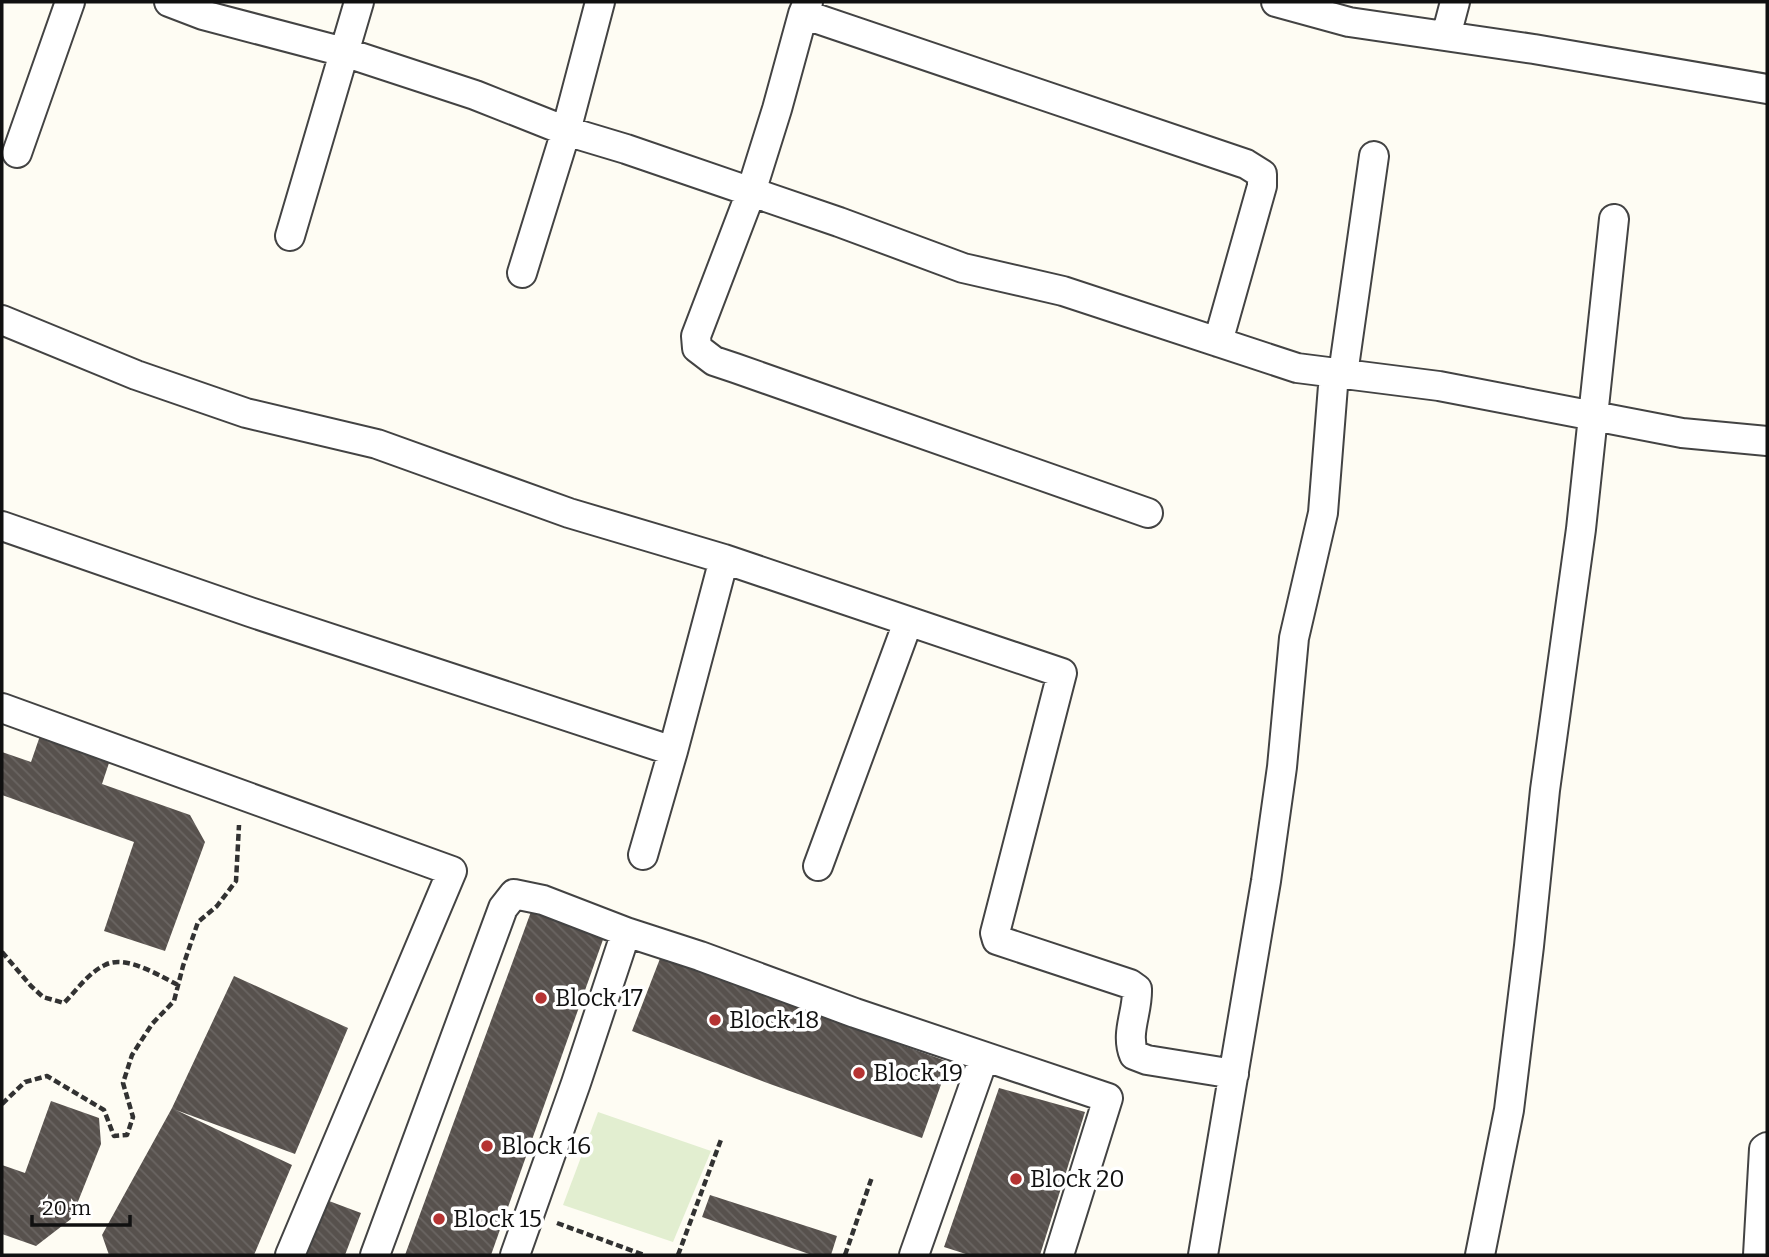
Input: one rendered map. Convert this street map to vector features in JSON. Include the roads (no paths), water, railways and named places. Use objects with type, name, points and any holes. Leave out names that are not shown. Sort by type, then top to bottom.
[{"type":"street","points":[[17,153],[70,2]]},
{"type":"street","points":[[169,2],[203,15],[344,52],[475,94],[566,131],[751,192],[963,268],[1063,291],[1297,368],[1439,386],[1682,433],[1767,441]]},
{"type":"street","points":[[290,236],[359,2]]},
{"type":"street","points":[[522,273],[566,131],[600,2]]},
{"type":"street","points":[[1276,2],[1349,22],[1547,51],[1767,89]]},
{"type":"street","points":[[1446,36],[1455,2]]},
{"type":"street","points":[[1148,513],[714,361],[697,348],[696,336],[751,192],[805,8],[1246,164],[1262,174],[1262,186],[1218,342]]},
{"type":"street","points":[[1203,1255],[1266,881],[1282,767],[1294,638],[1323,513],[1338,374],[1374,156]]},
{"type":"street","points":[[1480,1255],[1508,1110],[1545,790],[1581,528],[1614,219]]},
{"type":"street","points":[[2,320],[136,375],[246,413],[377,444],[569,513],[724,559],[1062,673],[995,933],[998,940],[1130,984],[1137,989],[1138,1000],[1129,1040],[1133,1055],[1147,1060],[1234,1074]]},
{"type":"street","points":[[2,526],[250,612],[673,751]]},
{"type":"street","points":[[643,855],[724,559]]},
{"type":"street","points":[[818,866],[908,622]]},
{"type":"street","points":[[2,708],[452,871],[290,1255]]},
{"type":"street","points":[[375,1255],[503,908],[514,894],[543,900],[855,1013],[1108,1098],[1059,1255]]},
{"type":"street","points":[[515,1255],[626,932]]},
{"type":"street","points":[[914,1255],[984,1057]]},
{"type":"street","points":[[1758,1255],[1764,1149],[1767,1147]]},
{"type":"place","name":"Block 17","points":[[541,998]]},
{"type":"place","name":"Block 18","points":[[715,1020]]},
{"type":"place","name":"Block 19","points":[[859,1073]]},
{"type":"place","name":"Block 16","points":[[487,1146]]},
{"type":"place","name":"Block 20","points":[[1016,1179]]},
{"type":"place","name":"Block 15","points":[[439,1219]]}]
